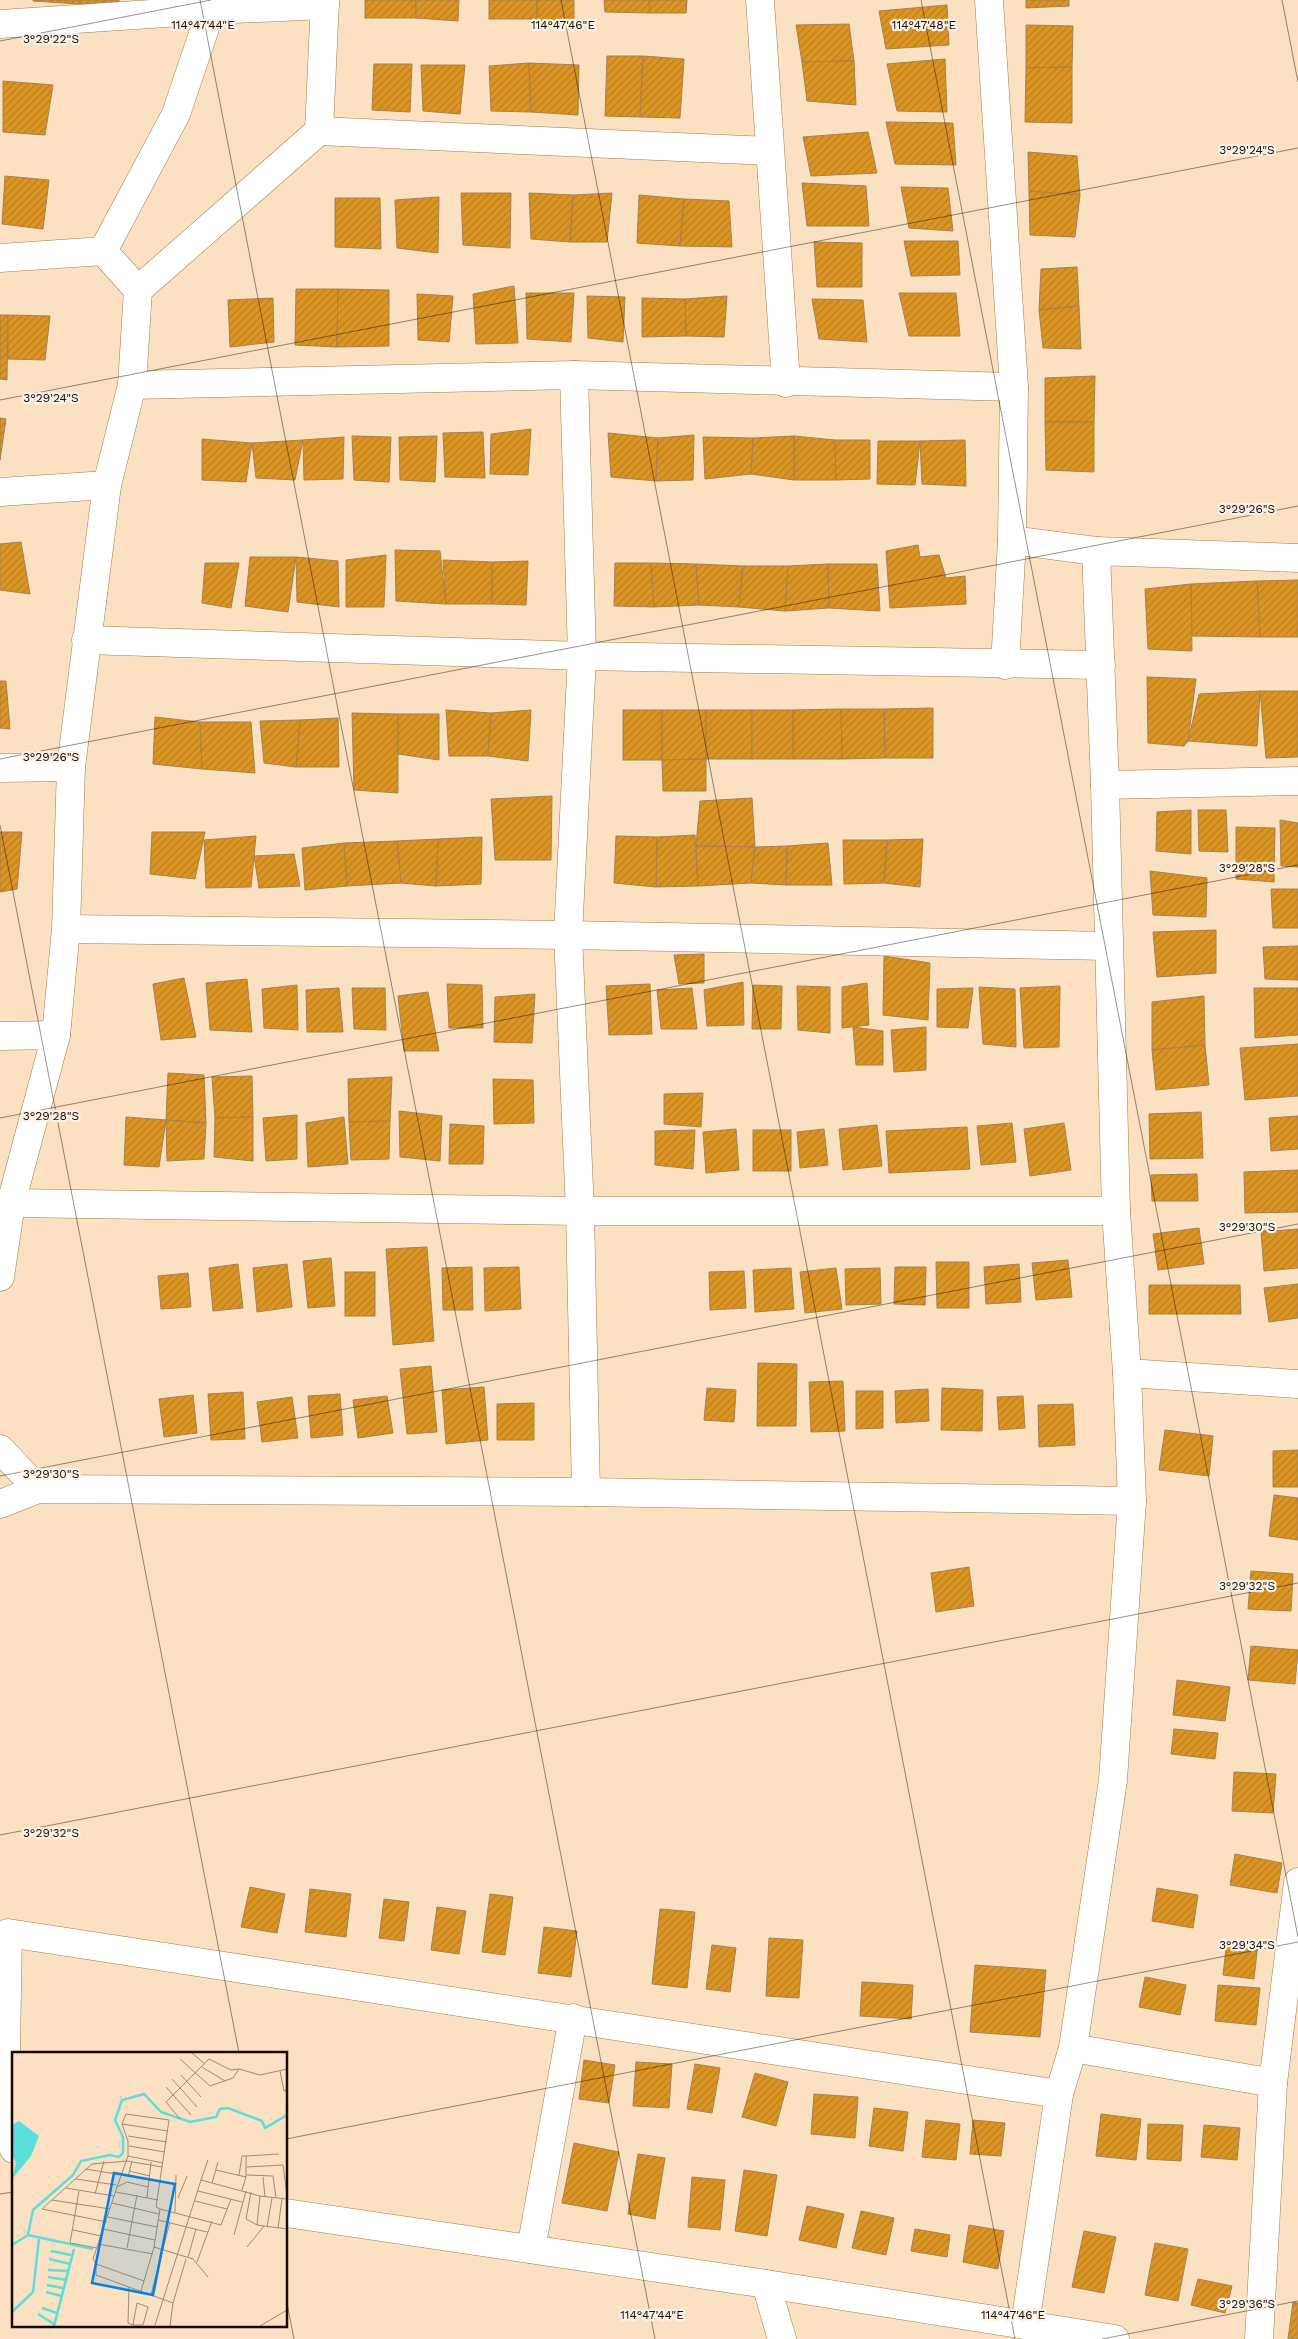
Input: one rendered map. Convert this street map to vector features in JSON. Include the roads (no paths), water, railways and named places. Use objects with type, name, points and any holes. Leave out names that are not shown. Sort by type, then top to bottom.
[{"type":"street","points":[[760,0],[786,383]]},
{"type":"street","points":[[989,0],[1014,387],[1012,540],[1005,665]]},
{"type":"street","points":[[0,24],[211,5],[325,3],[319,131]]},
{"type":"street","points":[[103,251],[176,114],[211,5]]},
{"type":"street","points":[[0,1277],[10,1203],[56,1035],[66,929],[70,767],[106,485],[132,385],[138,290],[319,131],[769,151]]},
{"type":"street","points":[[0,258],[103,251]]},
{"type":"street","points":[[103,251],[138,290]]},
{"type":"street","points":[[132,385],[574,376],[786,383],[1014,387]]},
{"type":"street","points":[[574,376],[582,656],[568,935],[580,1211],[586,1492]]},
{"type":"street","points":[[0,492],[106,485]]},
{"type":"street","points":[[1012,540],[1096,551],[1298,558]]},
{"type":"street","points":[[1025,2325],[1059,2094],[1073,2048],[1112,1780],[1132,1501],[1127,1373],[1116,1211],[1108,946],[1106,785],[1096,551]]},
{"type":"street","points":[[86,640],[582,656],[1005,665],[1101,665]]},
{"type":"street","points":[[0,768],[70,767]]},
{"type":"street","points":[[1106,785],[1298,781]]},
{"type":"street","points":[[66,929],[568,935],[1108,946]]},
{"type":"street","points":[[0,1036],[56,1035]]},
{"type":"street","points":[[10,1203],[580,1211],[1116,1211]]},
{"type":"street","points":[[1127,1373],[1298,1384]]},
{"type":"street","points":[[0,1449],[38,1489]]},
{"type":"street","points":[[0,1504],[38,1489],[586,1492],[1132,1501]]},
{"type":"street","points":[[1259,2339],[1273,2083],[1298,1882]]},
{"type":"street","points":[[12,2144],[6,2130],[5,2105],[4,1932],[1059,2094]]},
{"type":"street","points":[[531,2249],[573,2018]]},
{"type":"street","points":[[1073,2048],[1273,2083]]},
{"type":"street","points":[[288,2213],[766,2284],[973,2328],[1025,2325],[1115,2339]]},
{"type":"street","points":[[766,2284],[782,2339]]}]
